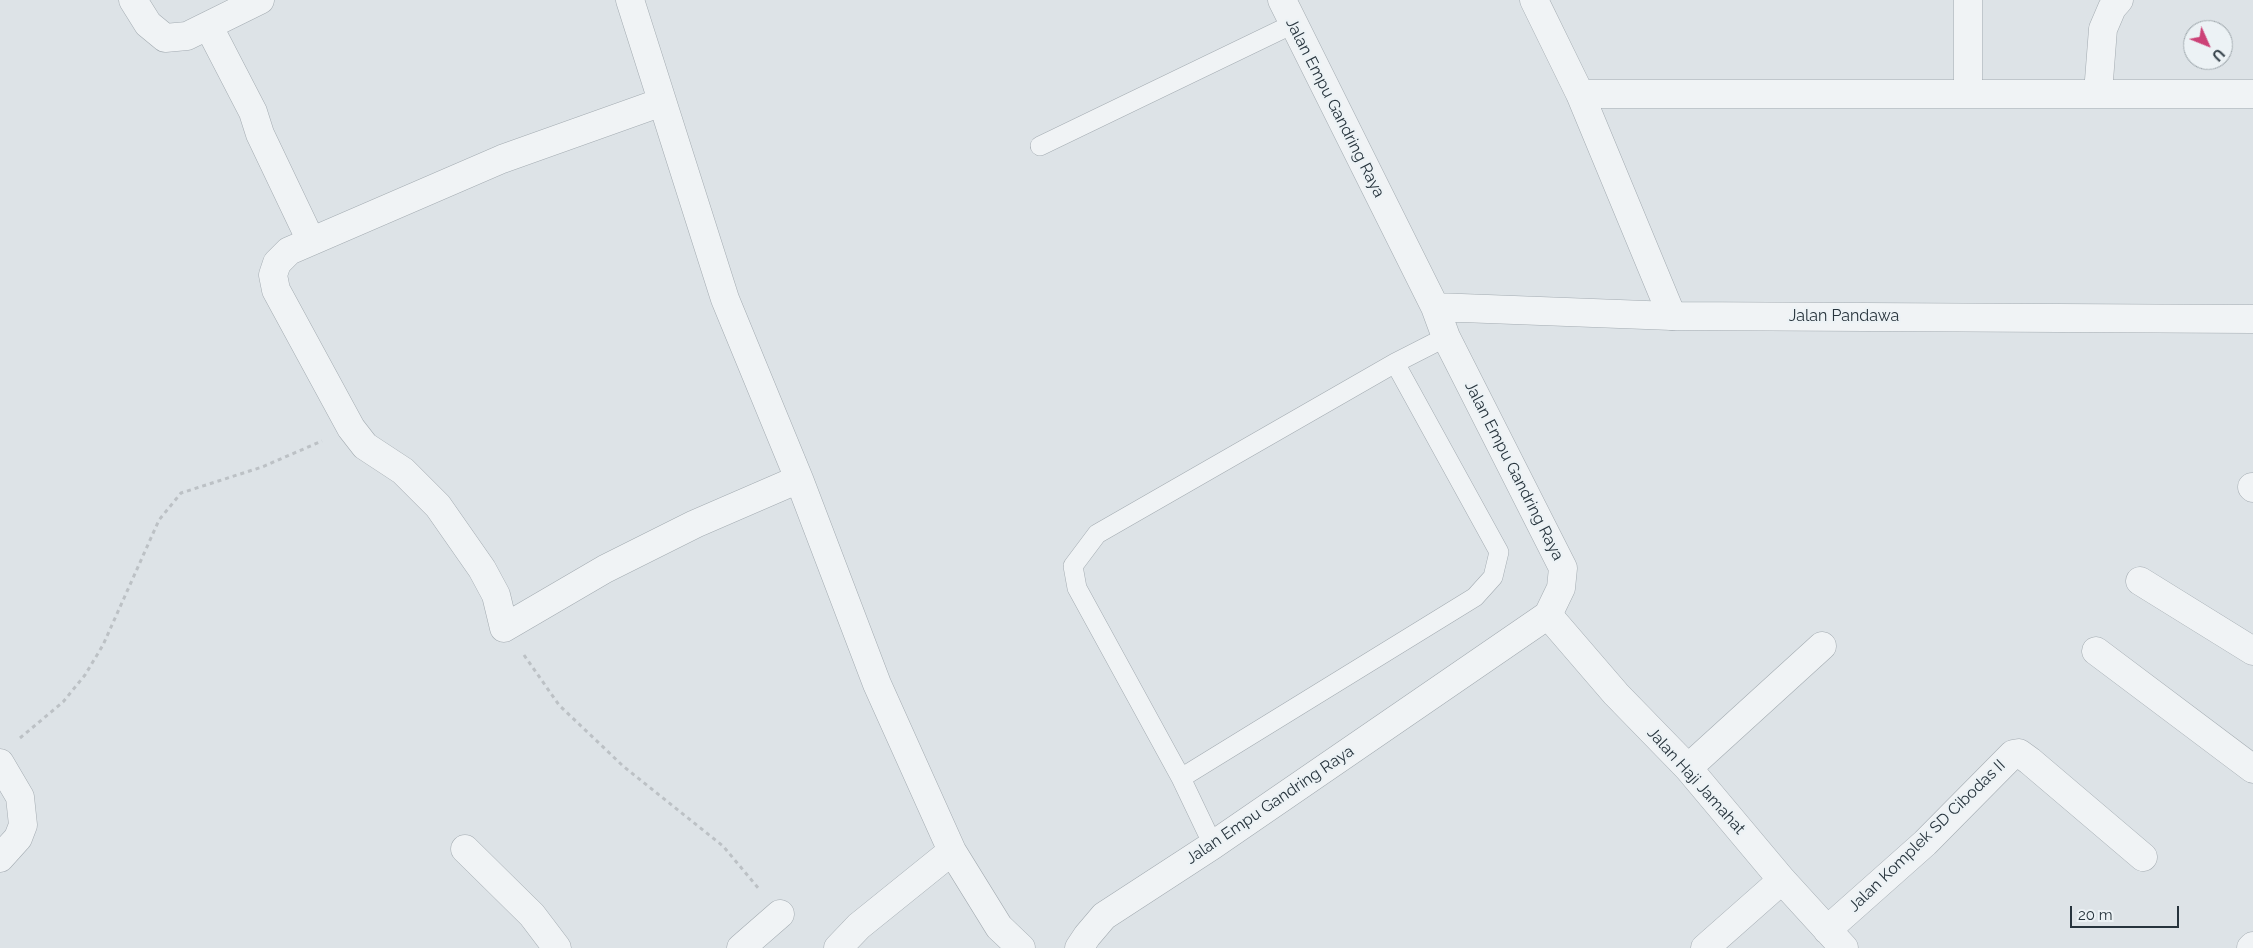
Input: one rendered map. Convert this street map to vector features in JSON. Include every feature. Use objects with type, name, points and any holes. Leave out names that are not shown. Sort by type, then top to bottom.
[{"type":"street","points":[[132,0],[148,24],[165,38],[187,36],[209,27],[260,0]]},
{"type":"street","points":[[630,0],[725,299],[799,479],[877,684],[952,851],[999,927],[1021,948]]},
{"type":"street","name":"Jalan Empu Gandring Raya","points":[[1080,948],[1087,936],[1104,916],[1213,845],[1548,615],[1561,588],[1563,568],[1446,337],[1435,307],[1282,0]]},
{"type":"street","points":[[1534,0],[1580,94],[1672,316]]},
{"type":"street","points":[[1968,0],[1968,92]]},
{"type":"street","points":[[2098,93],[2103,29],[2118,0]]},
{"type":"street","points":[[209,27],[253,112],[260,134],[311,241]]},
{"type":"street","points":[[1580,94],[1968,92],[2253,94]]},
{"type":"street","points":[[662,102],[502,159],[289,251],[277,263],[273,275],[276,290],[351,428],[364,446],[403,471],[438,506],[482,569],[496,595],[504,628],[605,569],[695,524],[799,479]]},
{"type":"street","name":"Jalan Pandawa","points":[[1435,307],[1672,316],[2253,319]]},
{"type":"street","points":[[2140,581],[2253,651]]},
{"type":"street","name":"Jalan Haji Jamahat","points":[[1548,615],[1616,694],[1688,768],[1782,880],[1836,939]]},
{"type":"street","points":[[1688,768],[1822,646]]},
{"type":"street","points":[[2096,651],[2253,769]]},
{"type":"street","points":[[0,858],[18,838],[23,825],[20,797],[7,753]]},
{"type":"street","name":"Jalan Komplek SD Cibodas II","points":[[1836,939],[1924,843],[2012,754],[2019,753],[2030,761],[2144,857]]},
{"type":"street","points":[[465,849],[532,915],[557,948]]},
{"type":"street","points":[[838,948],[860,926],[952,851]]},
{"type":"street","points":[[1705,948],[1782,880]]},
{"type":"street","points":[[741,948],[780,914]]},
{"type":"lane","points":[[1040,146],[1293,24]]},
{"type":"lane","points":[[1213,845],[1181,778],[1077,588],[1073,566],[1097,534],[1395,363],[1446,337]]},
{"type":"lane","points":[[1181,778],[1475,598],[1493,577],[1499,552],[1395,363]]},
{"type":"path","points":[[7,753],[63,702],[85,675],[103,644],[160,520],[181,493],[262,467],[351,428]]},
{"type":"path","points":[[504,628],[560,705],[623,766],[723,846],[780,914]]}]
